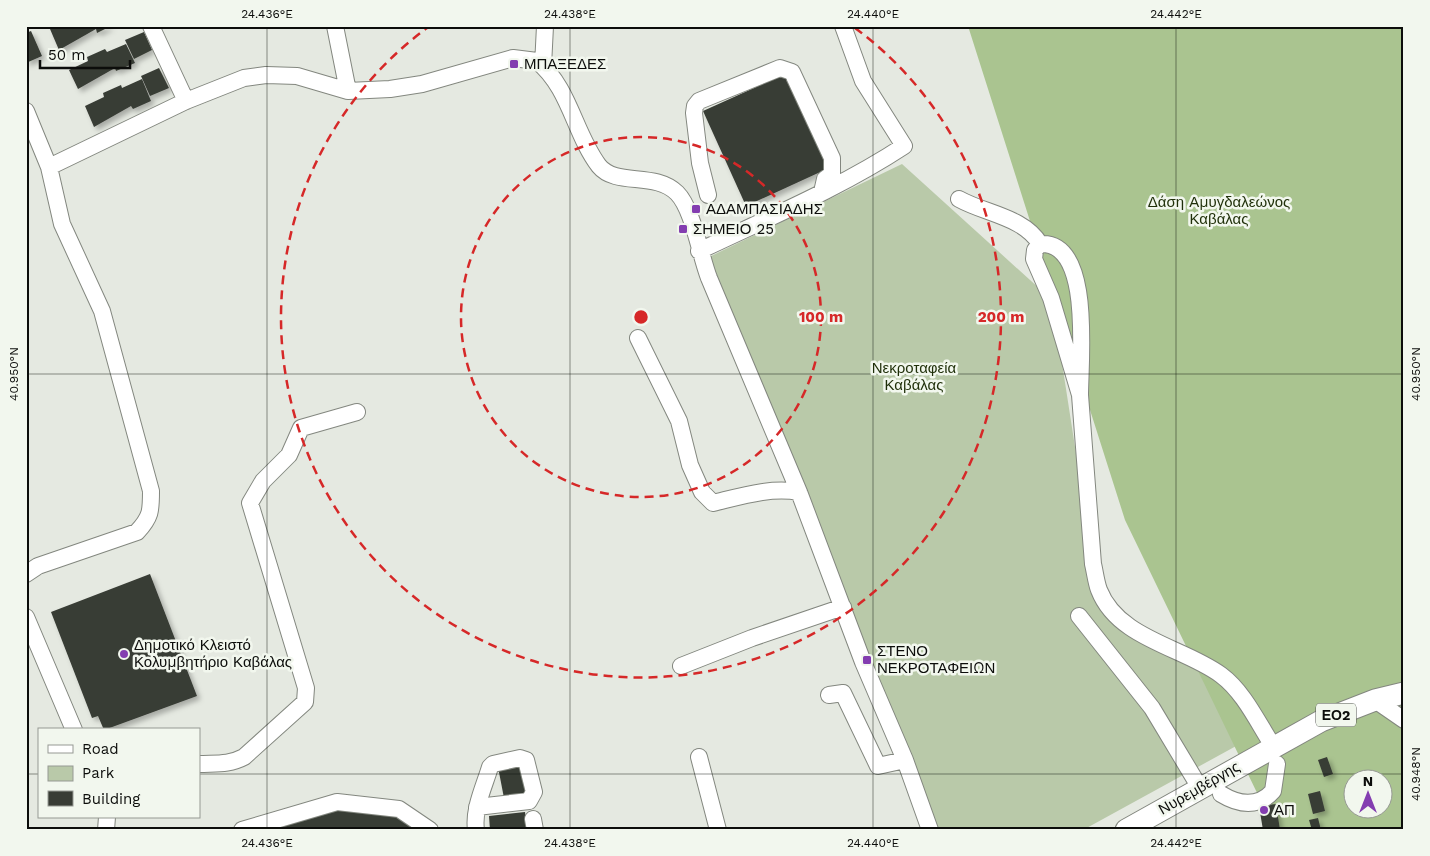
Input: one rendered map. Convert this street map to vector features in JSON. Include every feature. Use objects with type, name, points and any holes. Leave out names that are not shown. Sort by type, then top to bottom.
[{"type":"main road","name":"ΕΟ2","points":[[1275,755],[1321,721],[1375,700],[1404,693]]},
{"type":"main road","name":"Νυρεμβέργης","points":[[1126,830],[1200,788],[1275,755]]},
{"type":"street","points":[[151,26],[186,101]]},
{"type":"street","points":[[335,26],[348,91]]},
{"type":"street","points":[[543,66],[545,26]]},
{"type":"street","points":[[699,251],[822,192],[883,160],[904,146],[863,82],[844,26]]},
{"type":"street","points":[[49,167],[186,101],[232,82],[266,75],[297,76],[348,91],[390,90],[422,84],[513,58],[537,61],[558,83],[598,164],[604,172],[616,176],[657,181],[677,193],[690,213],[699,251],[799,492],[905,760],[930,830]]},
{"type":"street","points":[[708,195],[700,163],[694,114],[695,106],[700,101],[780,68],[792,72],[832,158],[832,174],[825,179],[822,192]]},
{"type":"street","points":[[26,111],[49,167],[62,224],[102,311],[151,491],[151,507],[148,520],[137,532],[38,566],[26,574]]},
{"type":"street","points":[[960,199],[975,208],[1021,224],[1035,236],[1040,244]]},
{"type":"street","points":[[1040,244],[1051,244],[1063,250],[1074,267],[1078,286],[1080,395],[1093,564],[1099,590],[1110,608],[1127,624],[1222,676],[1236,691],[1275,755],[1274,791],[1263,800],[1242,803],[1221,794]]},
{"type":"street","points":[[1040,244],[1035,250],[1034,258],[1051,298],[1080,395]]},
{"type":"street","points":[[638,338],[679,421],[690,465],[702,492],[713,503],[758,492],[784,489],[799,492]]},
{"type":"street","points":[[200,764],[224,764],[235,762],[244,757],[305,702],[306,688],[250,503],[262,481],[289,455],[301,428],[357,412]]},
{"type":"street","points":[[681,666],[752,638],[843,607]]},
{"type":"street","points":[[1079,616],[1152,708],[1200,788]]},
{"type":"street","points":[[26,617],[73,728]]},
{"type":"street","points":[[828,695],[843,693],[878,766],[905,760]]},
{"type":"street","points":[[1375,700],[1404,720]]},
{"type":"street","points":[[699,758],[718,830]]},
{"type":"street","points":[[242,830],[337,802],[399,809],[430,830]]},
{"type":"street","points":[[476,830],[474,817],[477,807]]},
{"type":"green space","name":"Δάση Αμυγδαλεώνος Καβάλας","points":[[968,26],[1404,26],[1404,830],[1275,830],[1125,520]]},
{"type":"green space","name":"Νεκροταφεία Καβάλας","points":[[902,164],[1041,290],[1055,318],[1095,576],[1107,612],[1215,672],[1258,734],[1083,830],[937,830],[707,258]]},
{"type":"building","points":[[56,26],[111,26],[97,33],[96,29],[59,50],[50,29]]},
{"type":"building","points":[[31,31],[42,56],[26,63],[26,33]]},
{"type":"building","points":[[144,32],[152,50],[134,59],[125,40]]},
{"type":"building","points":[[126,44],[135,63],[116,71],[115,68],[78,89],[69,70],[88,61],[87,57],[105,49],[107,52]]},
{"type":"building","points":[[159,68],[169,88],[150,96],[141,76]]},
{"type":"building","points":[[785,74],[829,168],[746,206],[703,111]]},
{"type":"building","points":[[142,79],[151,101],[133,109],[131,106],[94,127],[85,106],[104,97],[103,93],[121,85],[122,88]]},
{"type":"building","name":"Δημοτικό Κλειστό Κολυμβητήριο Καβάλας","points":[[150,574],[197,696],[109,728],[103,728],[98,716],[92,718],[51,612]]},
{"type":"building","points":[[1327,757],[1333,774],[1324,777],[1318,760]]},
{"type":"building","points":[[521,763],[527,793],[504,798],[498,767]]},
{"type":"building","points":[[1320,791],[1325,811],[1313,814],[1308,794]]},
{"type":"building","points":[[1276,804],[1280,830],[1263,830],[1259,806]]},
{"type":"building","points":[[337,809],[366,810],[400,818],[422,830],[253,830]]},
{"type":"building","points":[[525,812],[527,830],[490,830],[489,816]]},
{"type":"building","points":[[1318,818],[1321,830],[1312,830],[1309,820]]},
{"type":"place","name":"ΜΠΑΞΕΔΕΣ","points":[[514,64]]},
{"type":"place","name":"ΑΔΑΜΠΑΣΙΑΔΗΣ","points":[[696,209]]},
{"type":"place","name":"ΣΗΜΕΙΟ 25","points":[[683,229]]},
{"type":"place","name":"Δημοτικό Κλειστό Κολυμβητήριο Καβάλας","points":[[124,654]]},
{"type":"place","name":"ΣΤΕΝΟ ΝΕΚΡΟΤΑΦΕΙΩΝ","points":[[867,660]]},
{"type":"place","name":"ΑΠ","points":[[1264,810]]}]
